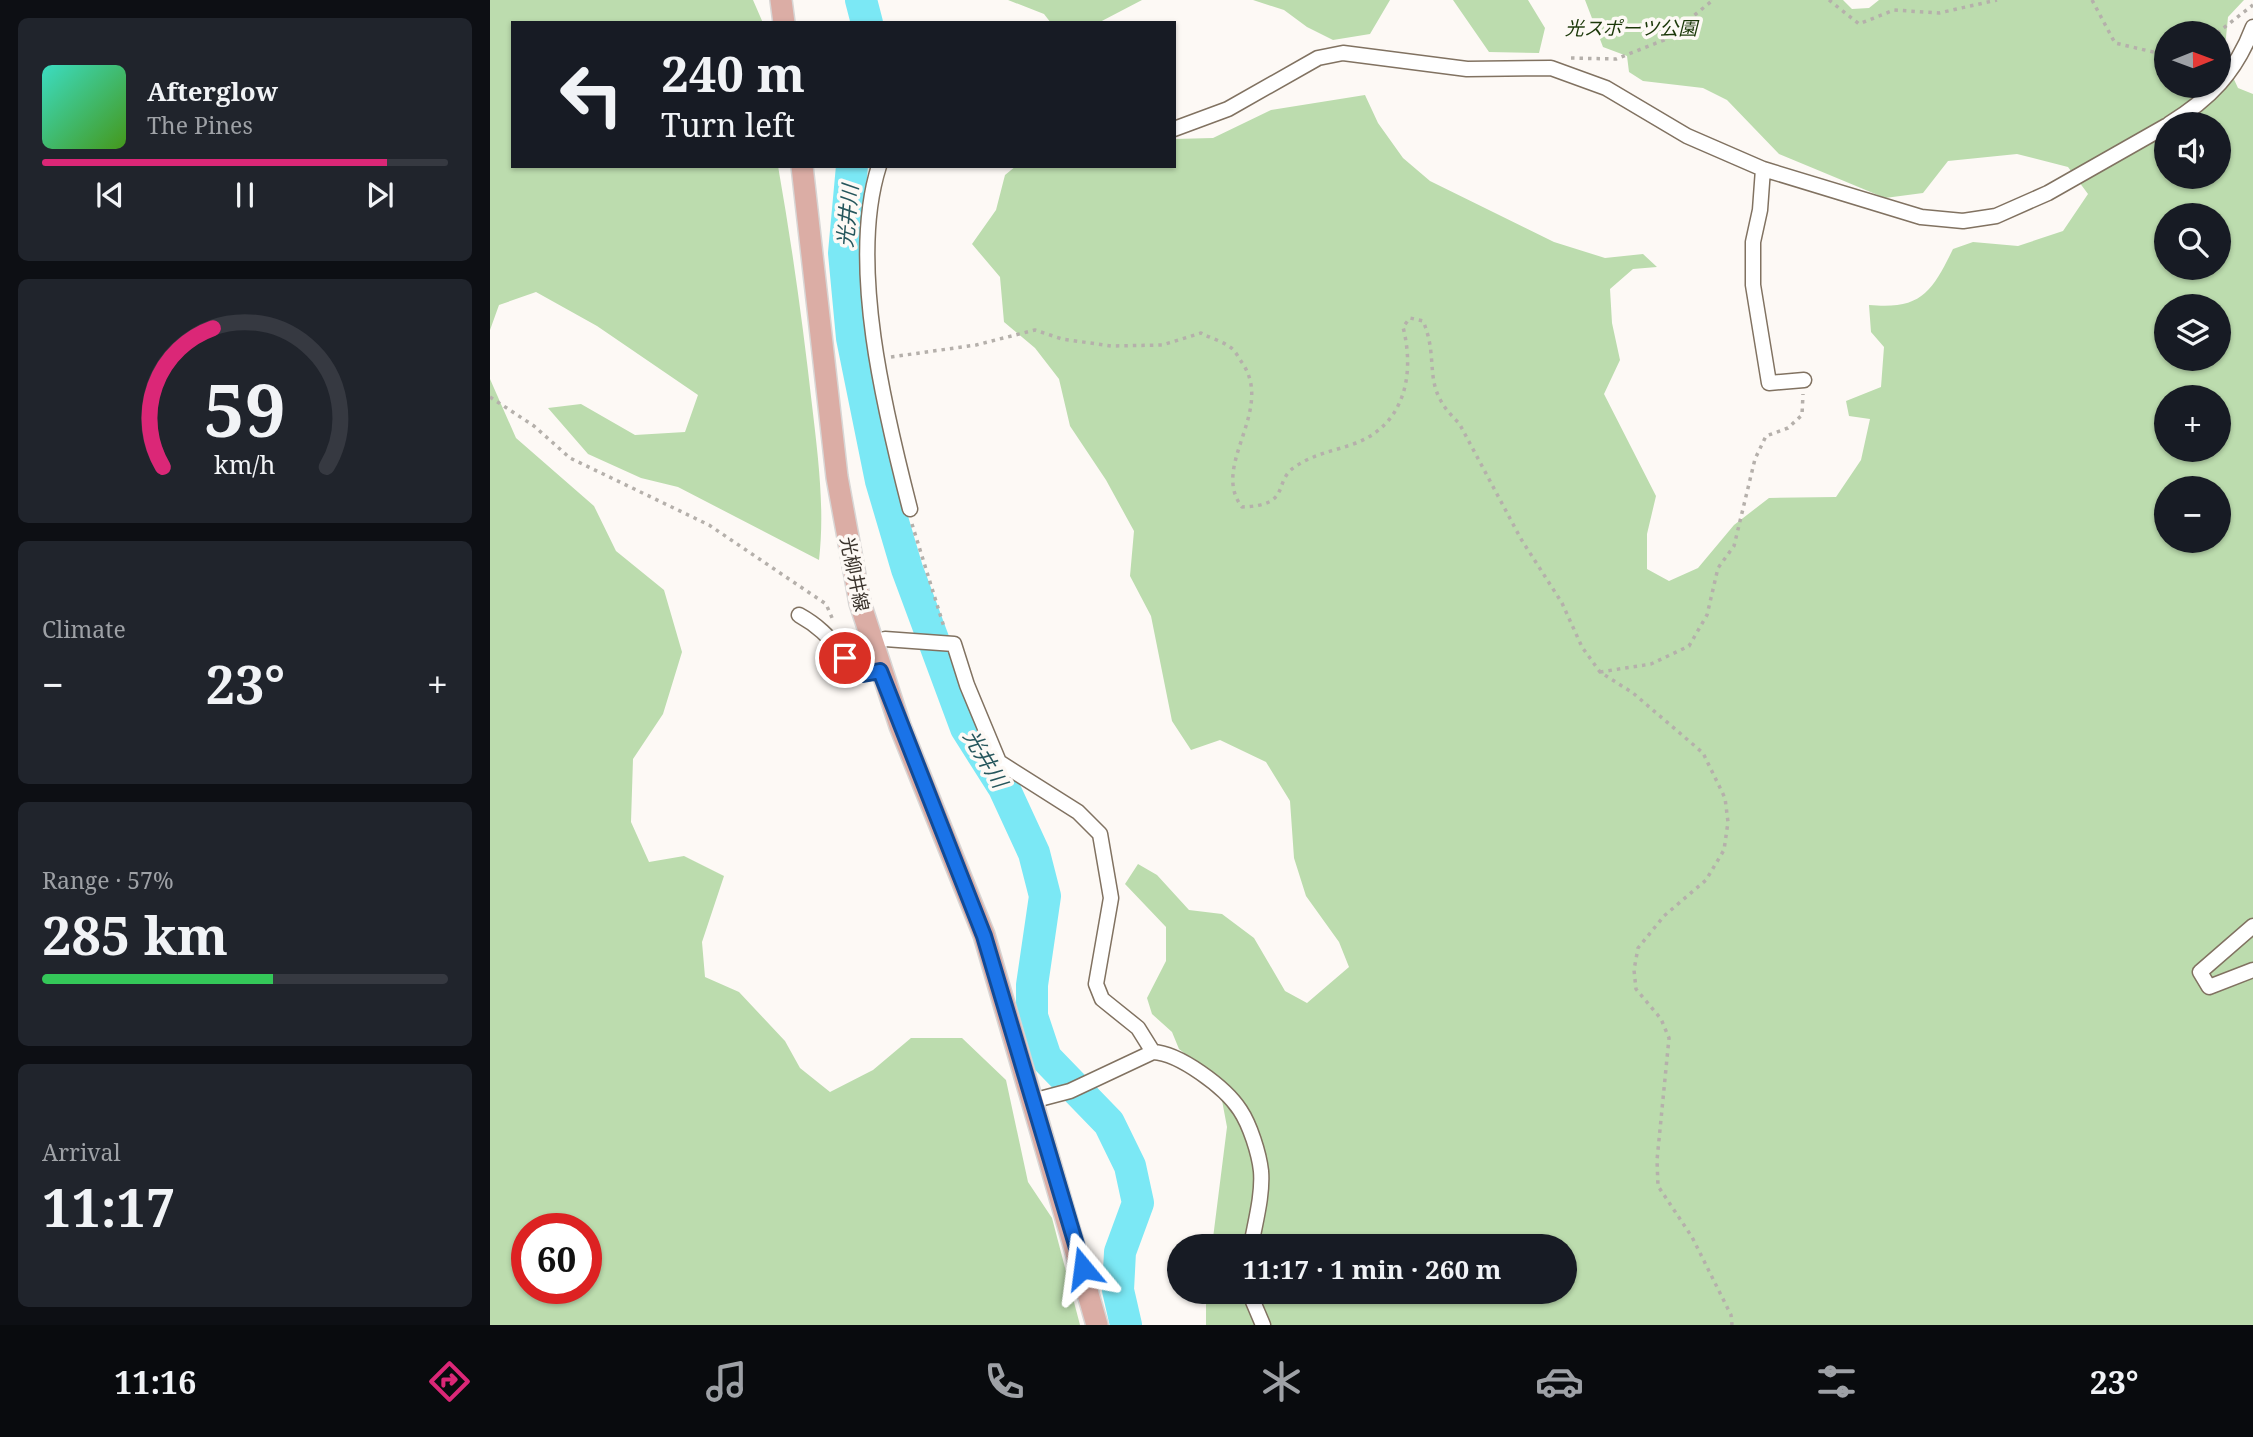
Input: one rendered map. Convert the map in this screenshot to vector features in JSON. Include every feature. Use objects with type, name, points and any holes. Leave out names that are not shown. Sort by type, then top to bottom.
[{"type":"main road","points":[[781,0],[784,21]]},
{"type":"main road","name":"光柳井線","points":[[802,168],[837,477],[860,603],[880,671],[984,936],[1097,1325]]},
{"type":"street","points":[[2189,112],[2228,78],[2253,27]]},
{"type":"street","points":[[1176,128],[1228,109],[1318,58],[1343,53],[1467,69],[1551,68],[1606,88],[1687,136],[1762,169],[1922,217],[1963,221],[1996,216],[2048,193],[2154,133]]},
{"type":"street","points":[[879,168],[872,202],[869,291],[879,359],[910,509]]},
{"type":"street","points":[[1762,169],[1760,210],[1753,242],[1753,285],[1769,383],[1804,380]]},
{"type":"street","points":[[799,615],[829,635],[845,658],[863,674],[880,671]]},
{"type":"street","points":[[872,643],[885,639],[954,644],[967,685],[999,762],[1078,812],[1100,834],[1111,898],[1096,971],[1096,984],[1102,999],[1138,1028],[1153,1052]]},
{"type":"street","points":[[2253,926],[2200,972],[2209,987],[2253,970]]},
{"type":"street","points":[[1032,1101],[1070,1091],[1153,1052],[1167,1052],[1208,1079],[1240,1110],[1254,1143],[1261,1172],[1253,1234]]},
{"type":"street","points":[[1252,1304],[1263,1325]]},
{"type":"path","points":[[1551,68],[1570,58],[1616,59],[1664,40],[1713,0]]},
{"type":"path","points":[[1829,0],[1859,24],[1894,10],[1939,13],[1997,0]]},
{"type":"path","points":[[2092,0],[2115,43],[2154,52]]},
{"type":"path","points":[[2231,22],[2253,5]]},
{"type":"path","points":[[879,359],[976,345],[1035,330],[1062,339],[1111,346],[1162,345],[1201,333],[1232,348],[1251,376],[1251,416],[1231,479],[1234,497],[1242,507],[1261,506],[1278,496],[1292,468],[1315,454],[1356,443],[1378,432],[1397,411],[1405,393],[1408,360],[1403,327],[1410,318],[1423,321],[1430,339],[1434,389],[1445,410],[1460,423],[1521,539],[1562,603],[1582,647],[1600,673],[1633,693],[1703,752],[1725,798],[1728,821],[1724,850],[1706,880],[1664,916],[1638,947],[1634,970],[1636,989],[1661,1018],[1669,1038],[1657,1160],[1658,1186],[1692,1237],[1731,1315],[1732,1325]]},
{"type":"path","points":[[1600,673],[1651,664],[1689,646],[1707,615],[1718,568],[1734,546],[1755,459],[1766,436],[1788,428],[1802,415],[1804,380]]},
{"type":"path","points":[[490,397],[534,426],[570,458],[709,526],[826,604],[833,617],[829,635]]},
{"type":"path","points":[[910,509],[948,643]]},
{"type":"green space","points":[[490,0],[753,0],[762,21],[511,21],[511,168],[778,168],[797,285],[816,444],[821,502],[819,560],[678,487],[641,478],[588,454],[548,408],[581,404],[635,435],[685,432],[698,395],[597,326],[536,292],[499,305],[490,330]]},
{"type":"green space","points":[[1008,0],[1142,0],[1102,21],[1049,21],[1044,14]]},
{"type":"green space","points":[[1253,0],[1390,0],[1370,34],[1333,40],[1307,27],[1284,10]]},
{"type":"green space","points":[[1453,0],[1528,0],[1545,28],[1539,53],[1489,52]]},
{"type":"green space","name":"光スポーツ公園","points":[[1585,0],[1843,0],[1852,9],[1869,8],[1879,0],[2244,0],[2228,17],[2228,21],[2154,21],[2154,98],[2231,98],[2231,73],[2238,88],[2253,94],[2253,1325],[1206,1325],[1206,1304],[1577,1304],[1577,1234],[1214,1234],[1227,1127],[1218,1079],[1179,1049],[1172,1032],[1152,1014],[1147,998],[1166,961],[1166,927],[1125,884],[1138,864],[1157,875],[1189,910],[1222,914],[1254,938],[1285,991],[1307,1003],[1349,967],[1339,942],[1306,896],[1294,858],[1290,801],[1266,762],[1220,740],[1191,750],[1172,721],[1151,616],[1130,576],[1134,531],[1106,480],[1070,426],[1059,379],[1035,348],[1004,322],[1000,277],[972,244],[996,210],[1005,175],[1014,168],[1176,168],[1176,139],[1213,138],[1271,110],[1365,95],[1378,123],[1403,158],[1430,181],[1554,242],[1605,258],[1643,254],[1657,267],[1633,269],[1610,289],[1612,323],[1620,360],[1604,394],[1656,496],[1647,534],[1647,569],[1669,581],[1698,568],[1734,525],[1769,498],[1836,497],[1861,460],[1870,419],[1849,416],[1846,401],[1881,387],[1884,347],[1871,332],[1869,305],[1901,304],[1923,295],[1938,277],[1953,249],[1973,242],[2018,246],[2063,231],[2088,194],[2068,167],[2017,154],[1948,161],[1923,193],[1885,198],[1779,154],[1727,100],[1703,88],[1643,81],[1629,72],[1627,56],[1603,47]]},
{"type":"green space","points":[[490,379],[516,438],[594,506],[616,551],[664,590],[682,652],[663,714],[633,759],[631,822],[649,862],[684,856],[724,876],[702,942],[705,977],[739,992],[785,1041],[800,1068],[830,1092],[873,1070],[911,1038],[962,1038],[1006,1080],[1028,1182],[1052,1218],[1080,1325],[490,1325]]},
{"type":"waterway","name":"光井川","points":[[861,0],[866,21]]},
{"type":"waterway","name":"光井川","points":[[852,168],[844,253],[852,338],[881,481],[907,569],[966,728],[1004,788],[1034,853],[1045,896],[1032,985],[1032,1016],[1046,1058],[1109,1123],[1130,1166],[1138,1203],[1120,1252],[1118,1290],[1126,1325]]},
{"type":"route","points":[[845,658],[863,674],[880,671],[969,897],[984,936],[1083,1268]]}]
